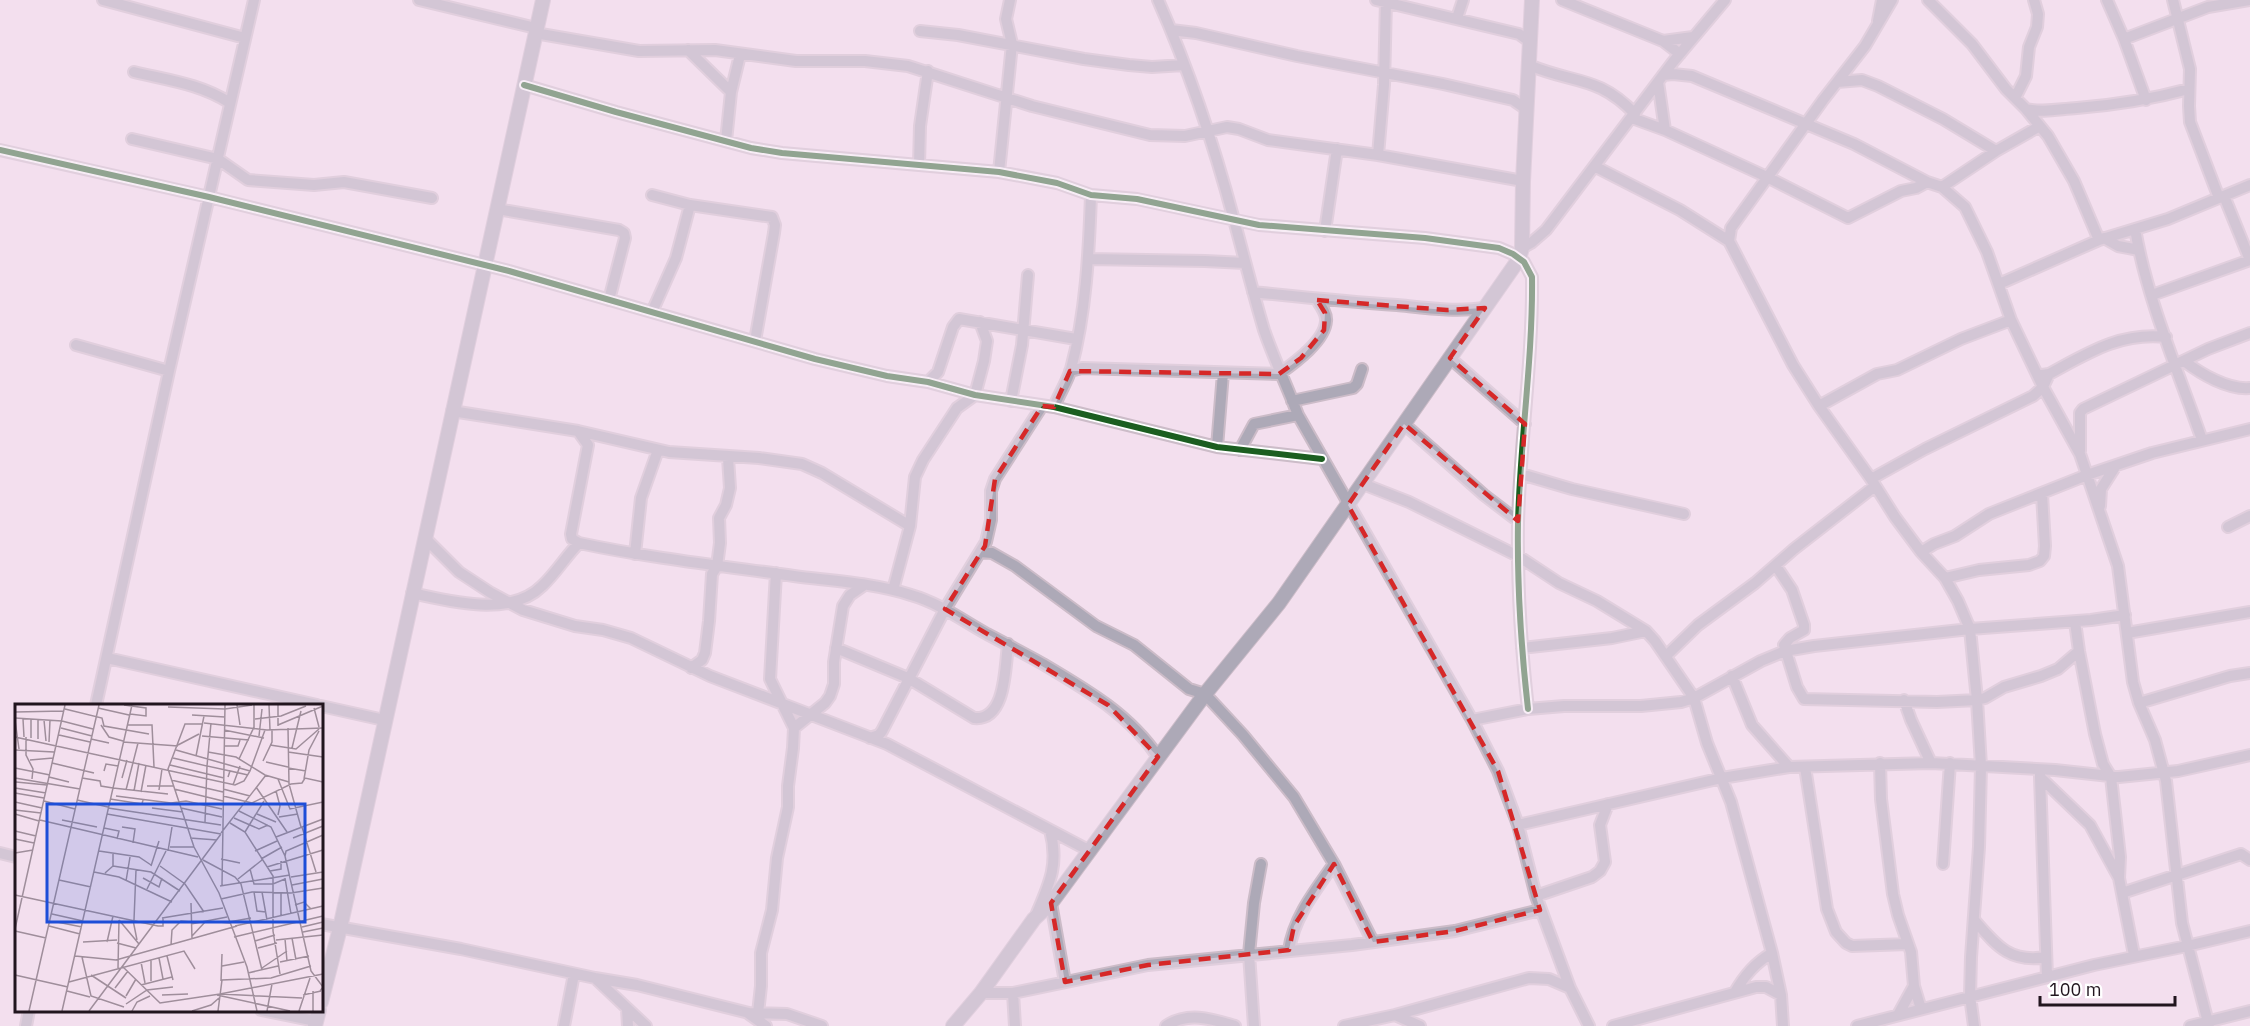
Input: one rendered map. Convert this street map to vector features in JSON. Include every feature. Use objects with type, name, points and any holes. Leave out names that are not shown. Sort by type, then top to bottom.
[{"type":"street","points":[[103,0],[245,38]]},
{"type":"street","points":[[96,704],[169,371],[254,0]]},
{"type":"street","points":[[419,0],[536,31],[639,51],[716,50],[796,61],[887,63],[928,72],[1005,98],[1150,135],[1175,137],[1227,127],[1268,140],[1378,155],[1523,181]]},
{"type":"street","points":[[322,998],[340,928],[483,265],[543,0]]},
{"type":"street","points":[[999,172],[1012,44],[1006,19],[1010,0]]},
{"type":"street","points":[[1158,0],[1207,131],[1279,374],[1322,459],[1472,720],[1498,771],[1518,825],[1540,910],[1570,988],[1589,1026]]},
{"type":"street","points":[[1382,0],[1404,8],[1457,18],[1526,36]]},
{"type":"street","points":[[1378,155],[1386,15],[1382,0]]},
{"type":"street","points":[[1457,18],[1463,0]]},
{"type":"street","points":[[1528,709],[1522,648],[1518,521],[1532,277],[1521,253],[1528,65],[1526,36],[1532,0]]},
{"type":"street","points":[[1562,0],[1663,41],[1692,76]]},
{"type":"street","points":[[953,1026],[981,993],[1034,919],[1051,903],[1205,694],[1279,603],[1521,253],[1546,230],[1596,167],[1661,78],[1725,0]]},
{"type":"street","points":[[1878,27],[1882,0]]},
{"type":"street","points":[[1729,241],[1731,228],[1865,46],[1892,0]]},
{"type":"street","points":[[1928,0],[1972,44],[2006,89],[2040,126],[2064,162],[2102,239],[2118,246],[2139,250]]},
{"type":"street","points":[[2015,98],[2026,76],[2029,47],[2037,27],[2038,14],[2034,0]]},
{"type":"street","points":[[2107,0],[2146,100]]},
{"type":"street","points":[[2152,295],[2250,260],[2190,122],[2190,69],[2173,0]]},
{"type":"street","points":[[2124,39],[2208,8],[2250,0]]},
{"type":"street","points":[[1386,15],[1404,8]]},
{"type":"street","points":[[1171,30],[1384,71],[1527,102]]},
{"type":"street","points":[[920,31],[1012,44],[1084,59],[1129,65],[1152,67],[1184,65]]},
{"type":"street","points":[[1663,41],[1693,37]]},
{"type":"street","points":[[688,50],[731,92]]},
{"type":"street","points":[[726,141],[731,92],[740,55]]},
{"type":"street","points":[[1528,65],[1596,85],[1623,101],[1633,116],[1767,177],[1848,218],[1901,191],[1916,188],[1927,182]]},
{"type":"street","points":[[134,72],[196,86],[230,103]]},
{"type":"street","points":[[919,165],[920,126],[928,72]]},
{"type":"street","points":[[1661,78],[1674,74],[1692,76],[1854,144],[1927,182],[1942,187],[1965,207],[1987,252],[2011,320],[2043,375],[2043,387],[2080,454],[2118,566],[2133,682],[2139,703],[2156,740],[2164,773],[2172,824],[2179,902],[2187,946],[2209,1024]]},
{"type":"street","points":[[1661,78],[1665,130]]},
{"type":"street","points":[[1837,82],[1862,80],[1878,86],[1943,119],[1996,151]]},
{"type":"street","points":[[524,85],[600,108],[782,153],[999,172],[1057,183],[1091,195],[1137,199],[1259,225],[1455,241],[1521,253]]},
{"type":"street","points":[[2026,109],[2048,112],[2146,100],[2189,89]]},
{"type":"street","points":[[1195,134],[1201,116]]},
{"type":"street","points":[[1942,187],[1996,151],[2040,126]]},
{"type":"street","points":[[132,140],[218,159],[248,180],[314,185],[344,182],[432,198]]},
{"type":"street","points":[[1325,231],[1337,149]]},
{"type":"street","points":[[0,150],[209,197],[483,265],[815,359],[870,372],[928,382],[975,395],[1054,407],[1217,447],[1322,459]]},
{"type":"street","points":[[1596,167],[1680,210],[1729,241],[1793,365],[1819,406],[1921,552],[1945,578],[1958,601],[1970,629],[1981,766],[1975,921],[1971,948],[1970,996],[1974,1026]]},
{"type":"street","points":[[2000,284],[2102,239],[2168,219],[2250,185]]},
{"type":"street","points":[[652,195],[690,205],[768,216],[774,221],[774,233],[755,341]]},
{"type":"street","points":[[1054,407],[1075,367],[1076,339],[1088,259],[1091,195]]},
{"type":"street","points":[[652,312],[676,258],[690,205]]},
{"type":"street","points":[[497,209],[619,230],[624,233],[626,238],[609,300]]},
{"type":"street","points":[[1226,262],[1259,225]]},
{"type":"street","points":[[1717,232],[1731,228]]},
{"type":"street","points":[[2135,230],[2152,295],[2166,337],[2180,363],[2202,440]]},
{"type":"street","points":[[1088,259],[1245,264]]},
{"type":"street","points":[[1011,400],[1023,330],[1028,275]]},
{"type":"street","points":[[1253,292],[1317,300],[1447,310],[1485,308]]},
{"type":"street","points":[[1075,367],[1279,374],[1301,358],[1324,330],[1325,313],[1317,300]]},
{"type":"street","points":[[928,382],[938,372],[955,322],[959,319],[1076,339]]},
{"type":"street","points":[[1819,406],[1877,374],[1897,370],[1961,339],[2011,320]]},
{"type":"street","points":[[893,590],[910,526],[915,477],[923,459],[957,408],[975,395],[987,341],[980,322]]},
{"type":"street","points":[[2080,454],[2080,413],[2083,409],[2250,333]]},
{"type":"street","points":[[2043,375],[2130,337],[2147,335],[2166,337]]},
{"type":"street","points":[[76,345],[169,371]]},
{"type":"street","points":[[1450,358],[1525,424]]},
{"type":"street","points":[[2180,363],[2232,386],[2250,388]]},
{"type":"street","points":[[1292,401],[1353,388],[1357,384],[1362,369]]},
{"type":"street","points":[[938,372],[948,387],[957,408]]},
{"type":"street","points":[[1217,447],[1223,373]]},
{"type":"street","points":[[1666,656],[1698,625],[1776,566],[1873,482],[1925,449],[2018,404],[2043,387]]},
{"type":"street","points":[[870,738],[879,735],[887,723],[945,609],[986,549],[991,520],[991,491],[995,479],[1042,406]]},
{"type":"street","points":[[452,411],[578,431],[658,450],[729,458],[759,458],[802,464],[822,473],[910,526]]},
{"type":"street","points":[[1240,450],[1254,424],[1298,415]]},
{"type":"street","points":[[1404,424],[1484,495],[1518,521]]},
{"type":"street","points":[[1921,552],[1989,514],[2087,475],[2152,453],[2250,429]]},
{"type":"street","points":[[578,431],[588,445],[571,534],[572,539],[579,543],[635,554],[893,590],[912,595],[945,609],[1008,644],[1120,713],[1148,742],[1158,757]]},
{"type":"street","points":[[1300,456],[1311,439]]},
{"type":"street","points":[[635,554],[641,498],[658,450]]},
{"type":"street","points":[[691,668],[702,660],[705,653],[712,574],[717,566],[720,543],[719,518],[729,497],[729,458]]},
{"type":"street","points":[[2100,509],[2101,489],[2115,467]]},
{"type":"street","points":[[1521,474],[1572,489],[1684,514]]},
{"type":"street","points":[[1363,484],[1409,502],[1518,556],[1559,583],[1597,602],[1646,632],[1666,656],[1694,698],[1704,736],[1731,802],[1772,953],[1783,1026]]},
{"type":"street","points":[[1945,578],[1979,570],[2029,565],[2040,561],[2044,556],[2045,546],[2042,494]]},
{"type":"street","points":[[2228,527],[2250,516]]},
{"type":"street","points":[[425,538],[459,572],[507,603],[547,618],[631,638],[691,668],[784,706],[887,744],[1090,850]]},
{"type":"street","points":[[1932,564],[1938,549],[1946,540]]},
{"type":"street","points":[[412,593],[456,603],[507,603],[524,599],[538,590],[579,543]]},
{"type":"street","points":[[986,549],[1038,581],[1096,626],[1134,645],[1189,689],[1205,694],[1243,735],[1294,797],[1334,864],[1373,942]]},
{"type":"street","points":[[1776,566],[1792,590],[1805,627],[1784,642],[1797,687],[1804,699],[1958,702],[1977,700],[2004,687],[2049,673],[2063,665],[2079,651]]},
{"type":"street","points":[[753,1013],[761,986],[761,952],[772,910],[777,858],[788,807],[794,728],[773,688],[769,671],[776,573]]},
{"type":"street","points":[[794,728],[825,703],[830,696],[834,684],[834,662],[843,606],[850,595],[863,586]]},
{"type":"street","points":[[2127,633],[2250,612]]},
{"type":"street","points":[[1472,720],[1528,709],[1580,705],[1641,706],[1681,702],[1694,698],[1761,661],[1785,651],[1856,640],[2075,622],[2125,615]]},
{"type":"street","points":[[2075,622],[2103,764],[2111,777],[2120,857],[2119,878],[2134,955]]},
{"type":"street","points":[[1522,648],[1646,632]]},
{"type":"street","points":[[836,648],[908,678],[974,718],[982,719],[990,716],[996,709],[1000,698],[1008,644]]},
{"type":"street","points":[[106,658],[314,704]]},
{"type":"street","points":[[2139,703],[2206,682],[2250,674]]},
{"type":"street","points":[[1732,676],[1752,725],[1789,768]]},
{"type":"street","points":[[1904,700],[1931,763]]},
{"type":"street","points":[[1958,702],[1977,720]]},
{"type":"street","points":[[322,706],[384,720]]},
{"type":"street","points":[[887,723],[885,735],[887,744]]},
{"type":"street","points":[[1518,825],[1722,778],[1789,768],[1880,763],[1950,763],[2040,773],[2093,774],[2111,777],[2164,773],[2250,755]]},
{"type":"street","points":[[1880,763],[1888,864],[1898,915],[1913,960],[1914,986],[1921,1009]]},
{"type":"street","points":[[1943,864],[1950,763]]},
{"type":"street","points":[[2093,774],[2103,764]]},
{"type":"street","points":[[1805,767],[1827,909],[1836,932],[1852,946],[1908,944]]},
{"type":"street","points":[[2040,773],[2090,825],[2119,878]]},
{"type":"street","points":[[2040,773],[2047,977]]},
{"type":"street","points":[[1536,896],[1592,877],[1600,871],[1605,862],[1600,825],[1608,804]]},
{"type":"street","points":[[1034,919],[1055,861],[1050,830]]},
{"type":"street","points":[[0,853],[15,857]]},
{"type":"street","points":[[2122,893],[2241,854],[2250,860]]},
{"type":"street","points":[[1254,1026],[1249,954],[1261,864]]},
{"type":"street","points":[[1289,950],[1294,926],[1306,904],[1334,864]]},
{"type":"street","points":[[1051,903],[1065,982]]},
{"type":"street","points":[[981,993],[1013,993],[1148,965],[1373,942],[1455,931],[1540,910]]},
{"type":"street","points":[[1975,921],[1999,948],[2017,957],[2031,959],[2046,957]]},
{"type":"street","points":[[322,924],[461,949],[574,974],[637,985],[753,1013],[787,1014],[822,1026]]},
{"type":"street","points":[[1857,1026],[2134,955],[2187,946],[2250,931]]},
{"type":"street","points":[[1735,992],[1752,967],[1772,953]]},
{"type":"street","points":[[564,1026],[574,974]]},
{"type":"street","points":[[595,978],[646,1026]]},
{"type":"street","points":[[1344,1026],[1388,1020],[1529,978],[1549,979],[1570,988]]},
{"type":"street","points":[[1898,1015],[1914,986]]},
{"type":"street","points":[[1613,1026],[1735,992],[1766,987],[1780,995]]},
{"type":"street","points":[[1013,993],[1015,1026]]},
{"type":"street","points":[[627,1009],[628,1026]]},
{"type":"street","points":[[26,1026],[29,1011]]},
{"type":"street","points":[[267,1011],[317,1019]]},
{"type":"street","points":[[2190,1026],[2209,1024],[2250,1011]]},
{"type":"street","points":[[753,1013],[766,1026]]},
{"type":"street","points":[[1166,1026],[1189,1017],[1215,1020],[1235,1026]]},
{"type":"street","points":[[1388,1020],[1420,1026]]},
{"type":"highlighted area","points":[[1317,300],[1447,310],[1485,308],[1450,358],[1525,424],[1518,521],[1404,424],[1348,505],[1498,771],[1540,910],[1455,931],[1373,942],[1334,864],[1294,926],[1289,950],[1148,965],[1065,982],[1051,903],[1158,757],[1108,705],[945,609],[985,546],[995,479],[1042,406],[1054,407],[1070,371],[1279,374],[1301,358],[1324,330],[1325,313]]},
{"type":"cycle path","points":[[524,85],[751,148],[782,153],[999,172],[1057,183],[1091,195],[1137,199],[1259,225],[1425,238],[1499,248],[1513,254],[1524,262],[1532,277],[1531,338],[1518,523],[1520,616],[1528,709]]},
{"type":"cycle path","points":[[0,150],[209,197],[509,271],[815,359],[887,376],[928,382],[975,395],[1054,407],[1217,447],[1322,459]]}]
